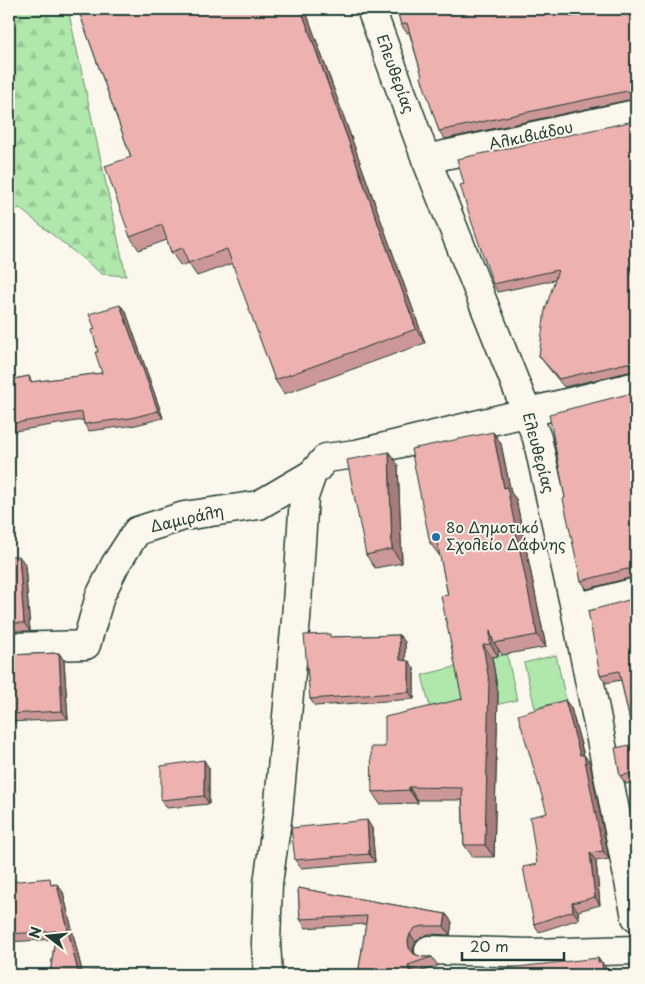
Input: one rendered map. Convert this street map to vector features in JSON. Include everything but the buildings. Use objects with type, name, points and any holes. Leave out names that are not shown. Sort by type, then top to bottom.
[{"type":"street","name":"Ελευθερίας","points":[[371,9],[426,159],[537,438],[575,608],[626,806],[636,917]]},
{"type":"street","name":"Αλκιβιάδου","points":[[426,159],[636,114]]},
{"type":"street","points":[[268,975],[266,944],[268,883],[278,813],[296,619],[304,497],[312,474],[326,458],[356,454],[636,386]]},
{"type":"street","name":"Δαμιράλη","points":[[9,647],[86,645],[100,596],[115,565],[137,531],[184,516],[259,505],[312,474]]},
{"type":"street","points":[[575,608],[636,592]]},
{"type":"street","points":[[268,883],[283,975]]},
{"type":"street","points":[[429,950],[531,953],[636,950]]},
{"type":"green space","points":[[9,9],[68,9],[126,276],[102,274],[19,208],[9,211]]},
{"type":"green space","points":[[507,654],[517,700],[433,720],[422,675]]},
{"type":"green space","points":[[556,655],[566,700],[535,708],[524,663]]},
{"type":"place","name":"8ο Δημοτικό Σχολείο Δάφνης","points":[[436,537]]}]
